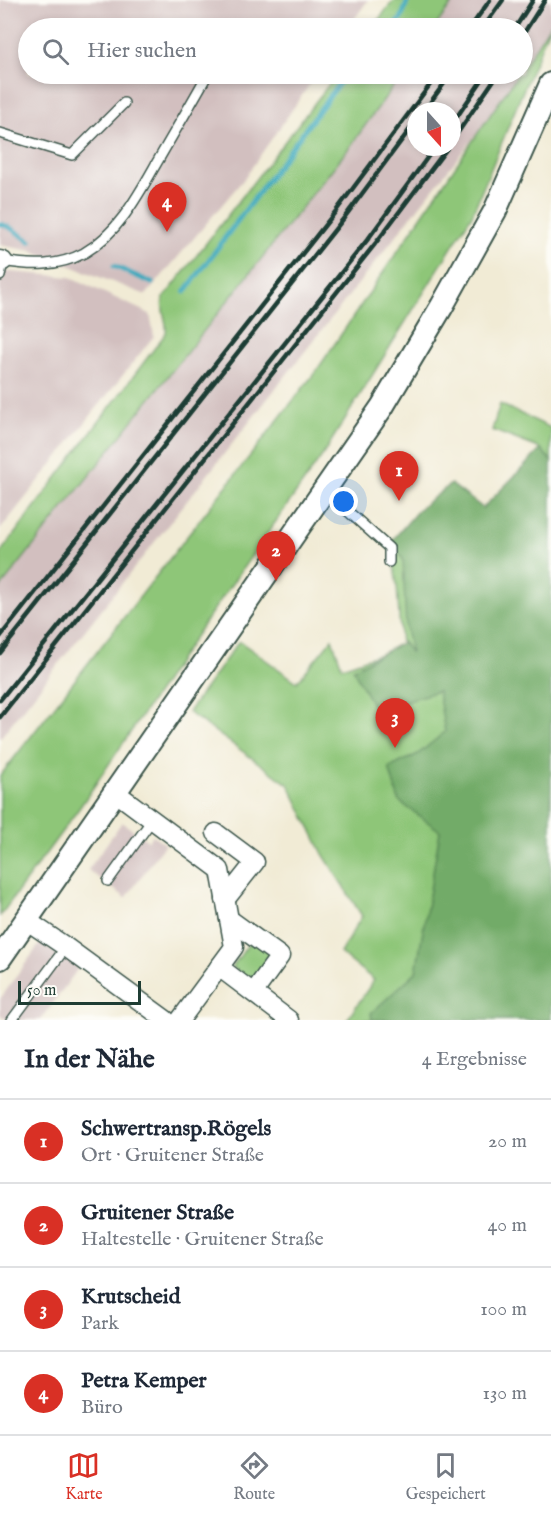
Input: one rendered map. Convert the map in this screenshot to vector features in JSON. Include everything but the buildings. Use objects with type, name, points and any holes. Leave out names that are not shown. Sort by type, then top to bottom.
[{"type":"street","points":[[0,958],[382,407],[495,211],[551,84]]},
{"type":"street","points":[[115,792],[220,870],[234,947],[180,1020]]},
{"type":"street","points":[[216,833],[255,862],[225,900]]},
{"type":"street","points":[[229,919],[280,956],[254,992]]},
{"type":"street","points":[[26,920],[166,1020]]},
{"type":"street","points":[[219,967],[289,1020]]},
{"type":"lane","points":[[1,265],[31,266],[55,263],[82,254],[101,241],[131,207],[203,84]]},
{"type":"lane","points":[[0,133],[72,155],[124,103]]},
{"type":"lane","points":[[324,490],[389,548],[389,562]]},
{"type":"lane","points":[[108,881],[152,820]]},
{"type":"lane","points":[[12,1020],[66,947]]},
{"type":"shaded area","points":[[0,0],[368,0],[355,18],[18,18],[18,84],[310,84],[243,180],[146,295],[32,251],[0,245]]},
{"type":"shaded area","points":[[455,0],[551,0],[551,23],[533,51],[533,18],[442,18]]},
{"type":"shaded area","points":[[395,84],[512,84],[493,113],[461,154],[461,102],[407,102],[407,156],[459,156],[0,738],[0,588],[349,148]]},
{"type":"shaded area","points":[[0,271],[70,277],[150,314],[154,336],[0,530]]},
{"type":"shaded area","points":[[122,822],[148,841],[153,835],[165,844],[126,898],[88,870]]},
{"type":"shaded area","points":[[41,942],[66,960],[71,954],[82,963],[41,1020],[7,1020],[0,1015],[0,999]]},
{"type":"green space","points":[[394,0],[455,0],[442,18],[380,18]]},
{"type":"green space","points":[[551,23],[533,67],[533,51]]},
{"type":"green space","points":[[329,84],[395,84],[349,148],[0,588],[0,553],[166,333],[163,299]]},
{"type":"green space","points":[[511,84],[526,84],[472,215],[322,456],[205,622],[80,807],[0,916],[0,776],[317,370]]},
{"type":"green space","points":[[500,404],[551,428],[551,461],[541,449],[492,430]]},
{"type":"green space","points":[[541,449],[551,461],[551,1020],[372,1020],[371,1013],[416,972],[440,831],[399,801],[389,768],[418,754],[445,732],[438,691],[375,710],[353,669],[403,642],[411,653],[406,628],[403,559],[390,543],[419,509],[451,484],[483,508]]},
{"type":"green space","points":[[409,524],[551,1020],[347,1020],[374,980],[340,953],[362,916],[323,854],[289,785],[188,712],[239,641],[297,682],[332,639],[342,667],[401,647],[397,586],[391,547]]},
{"type":"green space","points":[[252,939],[274,955],[254,983],[232,967]]},
{"type":"waterway","points":[[401,18],[408,0]]},
{"type":"waterway","points":[[185,292],[339,84]]},
{"type":"waterway","points":[[0,224],[9,227],[30,241]]},
{"type":"waterway","points":[[114,266],[152,283]]},
{"type":"railway","points":[[477,18],[490,0]]},
{"type":"railway","points":[[490,18],[503,0]]},
{"type":"railway","points":[[521,18],[533,0]]},
{"type":"railway","points":[[533,19],[545,0]]},
{"type":"railway","points":[[0,637],[336,211],[431,84]]},
{"type":"railway","points":[[431,102],[444,84]]},
{"type":"railway","points":[[461,111],[479,84]]},
{"type":"railway","points":[[461,128],[491,84]]},
{"type":"railway","points":[[0,653],[344,218],[407,133]]},
{"type":"railway","points":[[0,700],[368,239],[428,156]]},
{"type":"railway","points":[[0,717],[375,244],[441,156]]},
{"type":"place","name":"Petra Kemper","points":[[167,232]]},
{"type":"place","name":"Schwertransp.Rögels","points":[[399,501]]},
{"type":"place","name":"Gruitener Straße","points":[[276,581]]},
{"type":"place","name":"Krutscheid","points":[[395,748]]}]
